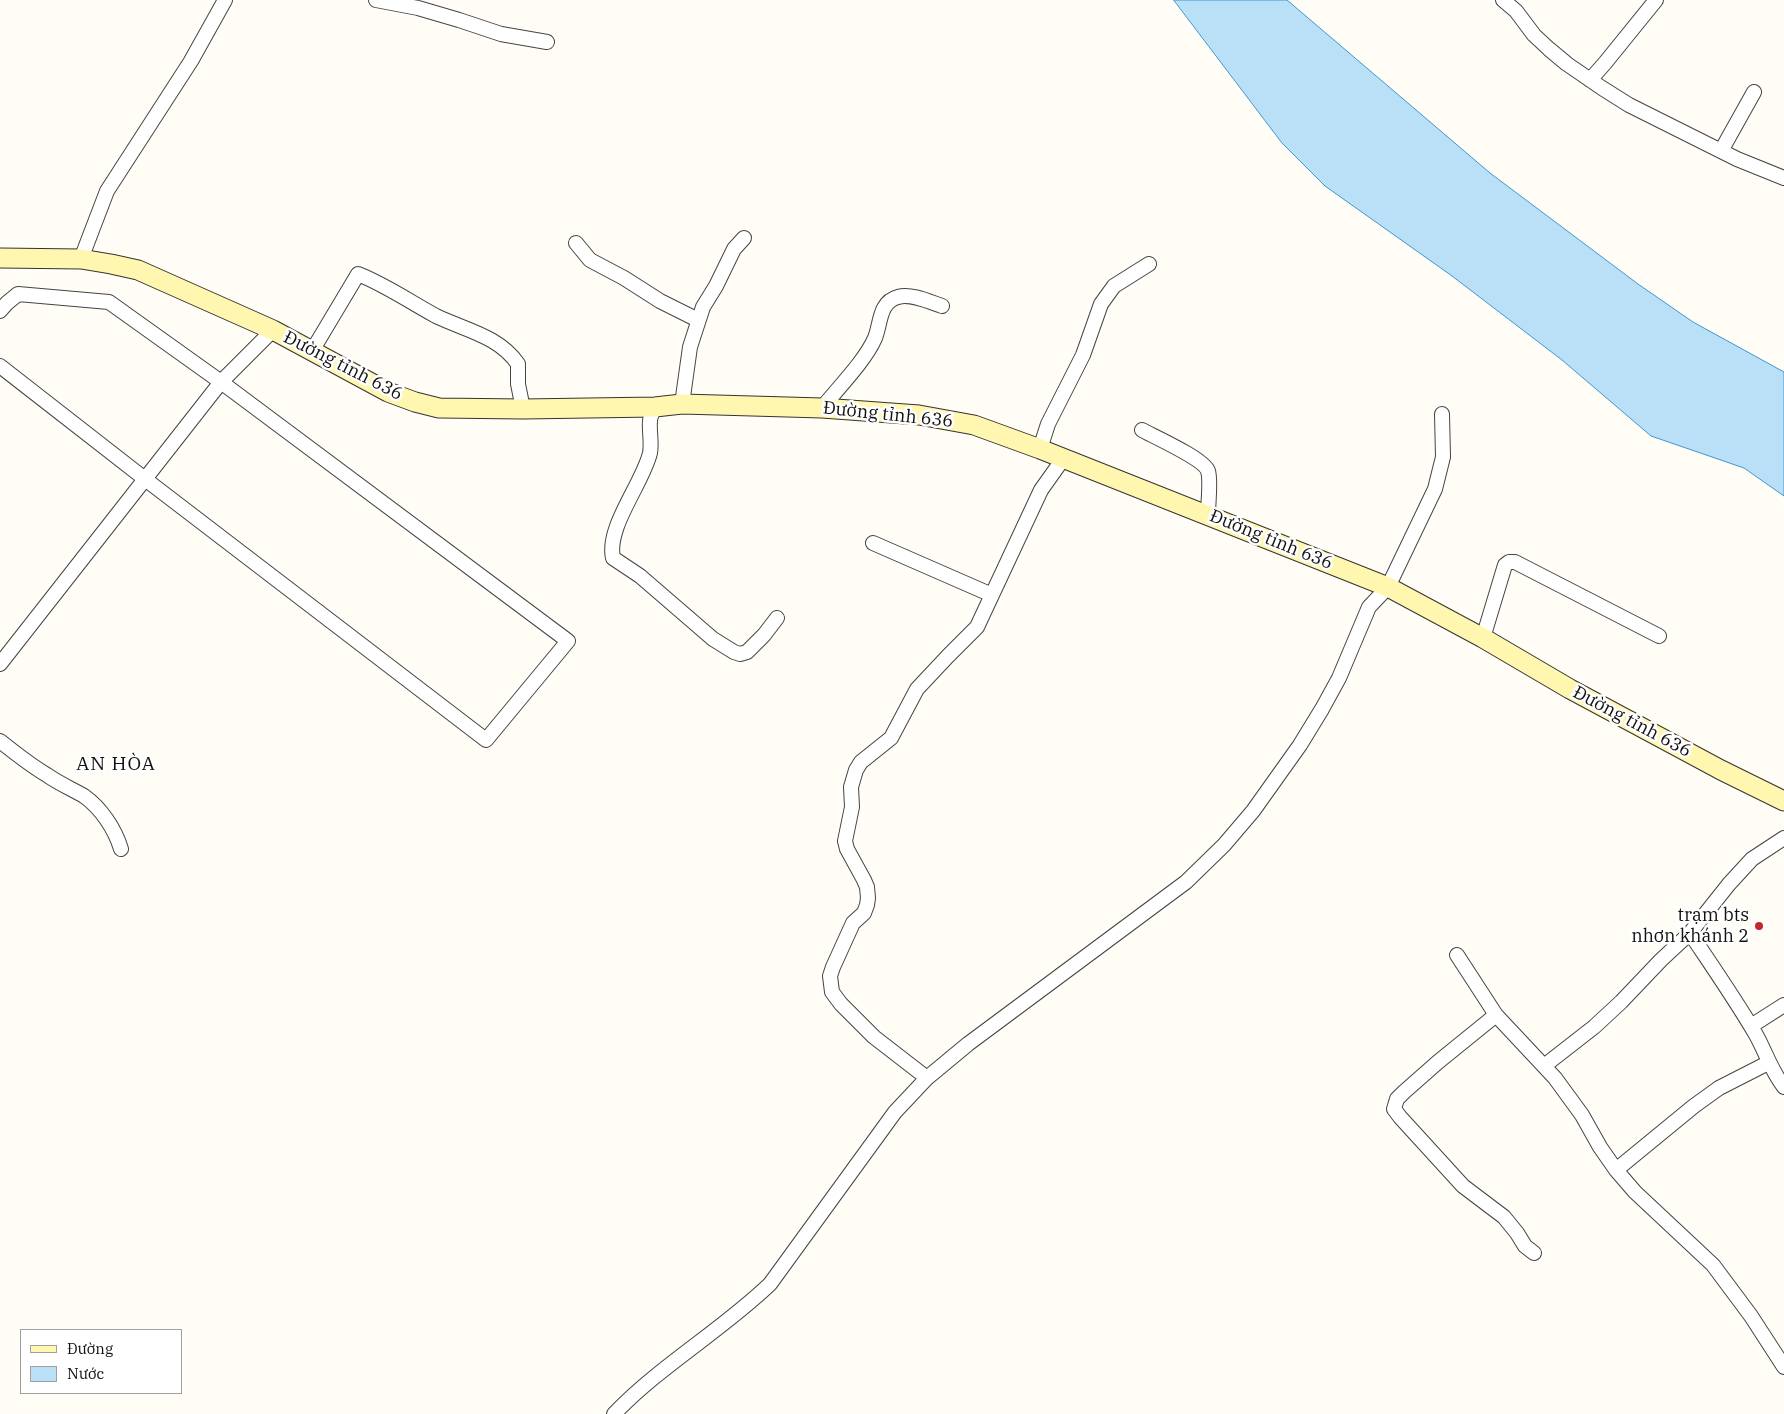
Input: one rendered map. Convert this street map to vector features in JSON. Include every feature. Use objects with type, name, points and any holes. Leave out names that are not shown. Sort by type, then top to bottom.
[{"type":"main road","name":"Đường tỉnh 636","points":[[0,258],[81,259],[138,270],[273,330],[388,392],[414,402],[439,408],[524,410],[655,407],[682,404],[822,408],[919,415],[944,418],[974,425],[1208,514],[1388,587],[1484,638],[1570,689],[1721,770],[1784,800]]},
{"type":"street","points":[[81,259],[107,191],[191,61],[225,0]]},
{"type":"street","points":[[376,0],[434,13],[501,34],[547,42]]},
{"type":"street","points":[[1503,0],[1516,11],[1534,35],[1549,50],[1590,80],[1630,105],[1721,151],[1784,178]]},
{"type":"street","points":[[1590,80],[1656,0]]},
{"type":"street","points":[[1721,151],[1754,92]]},
{"type":"street","points":[[682,404],[690,346],[702,307],[716,286],[734,249],[744,238]]},
{"type":"street","points":[[576,243],[590,260],[624,278],[660,301],[698,320]]},
{"type":"street","points":[[1040,449],[1048,424],[1083,355],[1101,304],[1114,286],[1149,264]]},
{"type":"street","points":[[312,351],[358,274],[381,283],[438,316],[477,333],[506,349],[518,364],[518,384],[524,410]]},
{"type":"street","points":[[0,311],[7,302],[18,294],[109,302],[221,382],[568,641],[486,740],[0,366]]},
{"type":"street","points":[[822,408],[867,352],[874,338],[883,310],[888,302],[899,296],[912,296],[942,306]]},
{"type":"street","points":[[0,664],[221,382],[273,330]]},
{"type":"street","points":[[655,407],[650,420],[650,454],[629,499],[613,540],[611,550],[613,558],[640,576],[713,639],[734,652],[740,654],[747,652],[777,618]]},
{"type":"street","points":[[614,1414],[646,1383],[753,1300],[770,1284],[895,1112],[927,1078],[968,1044],[1186,882],[1224,845],[1253,811],[1300,745],[1338,678],[1369,607],[1388,587],[1435,489],[1443,457],[1442,414]]},
{"type":"street","points":[[1142,430],[1191,456],[1206,467],[1209,478],[1208,514]]},
{"type":"street","points":[[927,1078],[874,1037],[841,1004],[832,992],[830,976],[833,966],[853,923],[864,912],[868,898],[867,887],[847,849],[845,841],[852,807],[851,788],[856,770],[861,762],[891,738],[917,689],[977,627],[1041,490],[1063,459]]},
{"type":"street","points":[[873,543],[992,595]]},
{"type":"street","points":[[1484,638],[1505,565],[1509,562],[1515,562],[1659,636]]},
{"type":"street","points":[[0,740],[48,777],[85,797],[96,806],[109,823],[121,849]]},
{"type":"street","points":[[1544,1066],[1594,1027],[1690,933],[1729,884],[1752,859],[1784,838]]},
{"type":"street","points":[[1690,933],[1751,1026],[1768,1063],[1784,1087]]},
{"type":"street","points":[[1457,955],[1496,1015],[1544,1066],[1582,1116],[1616,1170],[1635,1192],[1713,1265],[1751,1316],[1784,1367]]},
{"type":"street","points":[[1751,1026],[1784,1005]]},
{"type":"street","points":[[1496,1015],[1404,1092],[1397,1099],[1394,1108],[1463,1186],[1504,1217],[1525,1246],[1534,1254]]},
{"type":"street","points":[[1616,1170],[1719,1088],[1768,1063]]},
{"type":"water","points":[[1174,0],[1287,0],[1490,173],[1638,284],[1693,322],[1784,372],[1784,496],[1744,468],[1651,436],[1562,360],[1452,276],[1325,186],[1282,143]]},
{"type":"place","name":"trạm bts nhơn khánh 2","points":[[1759,926]]},
{"type":"district","name":"AN HÒA","points":[[116,765]]}]
